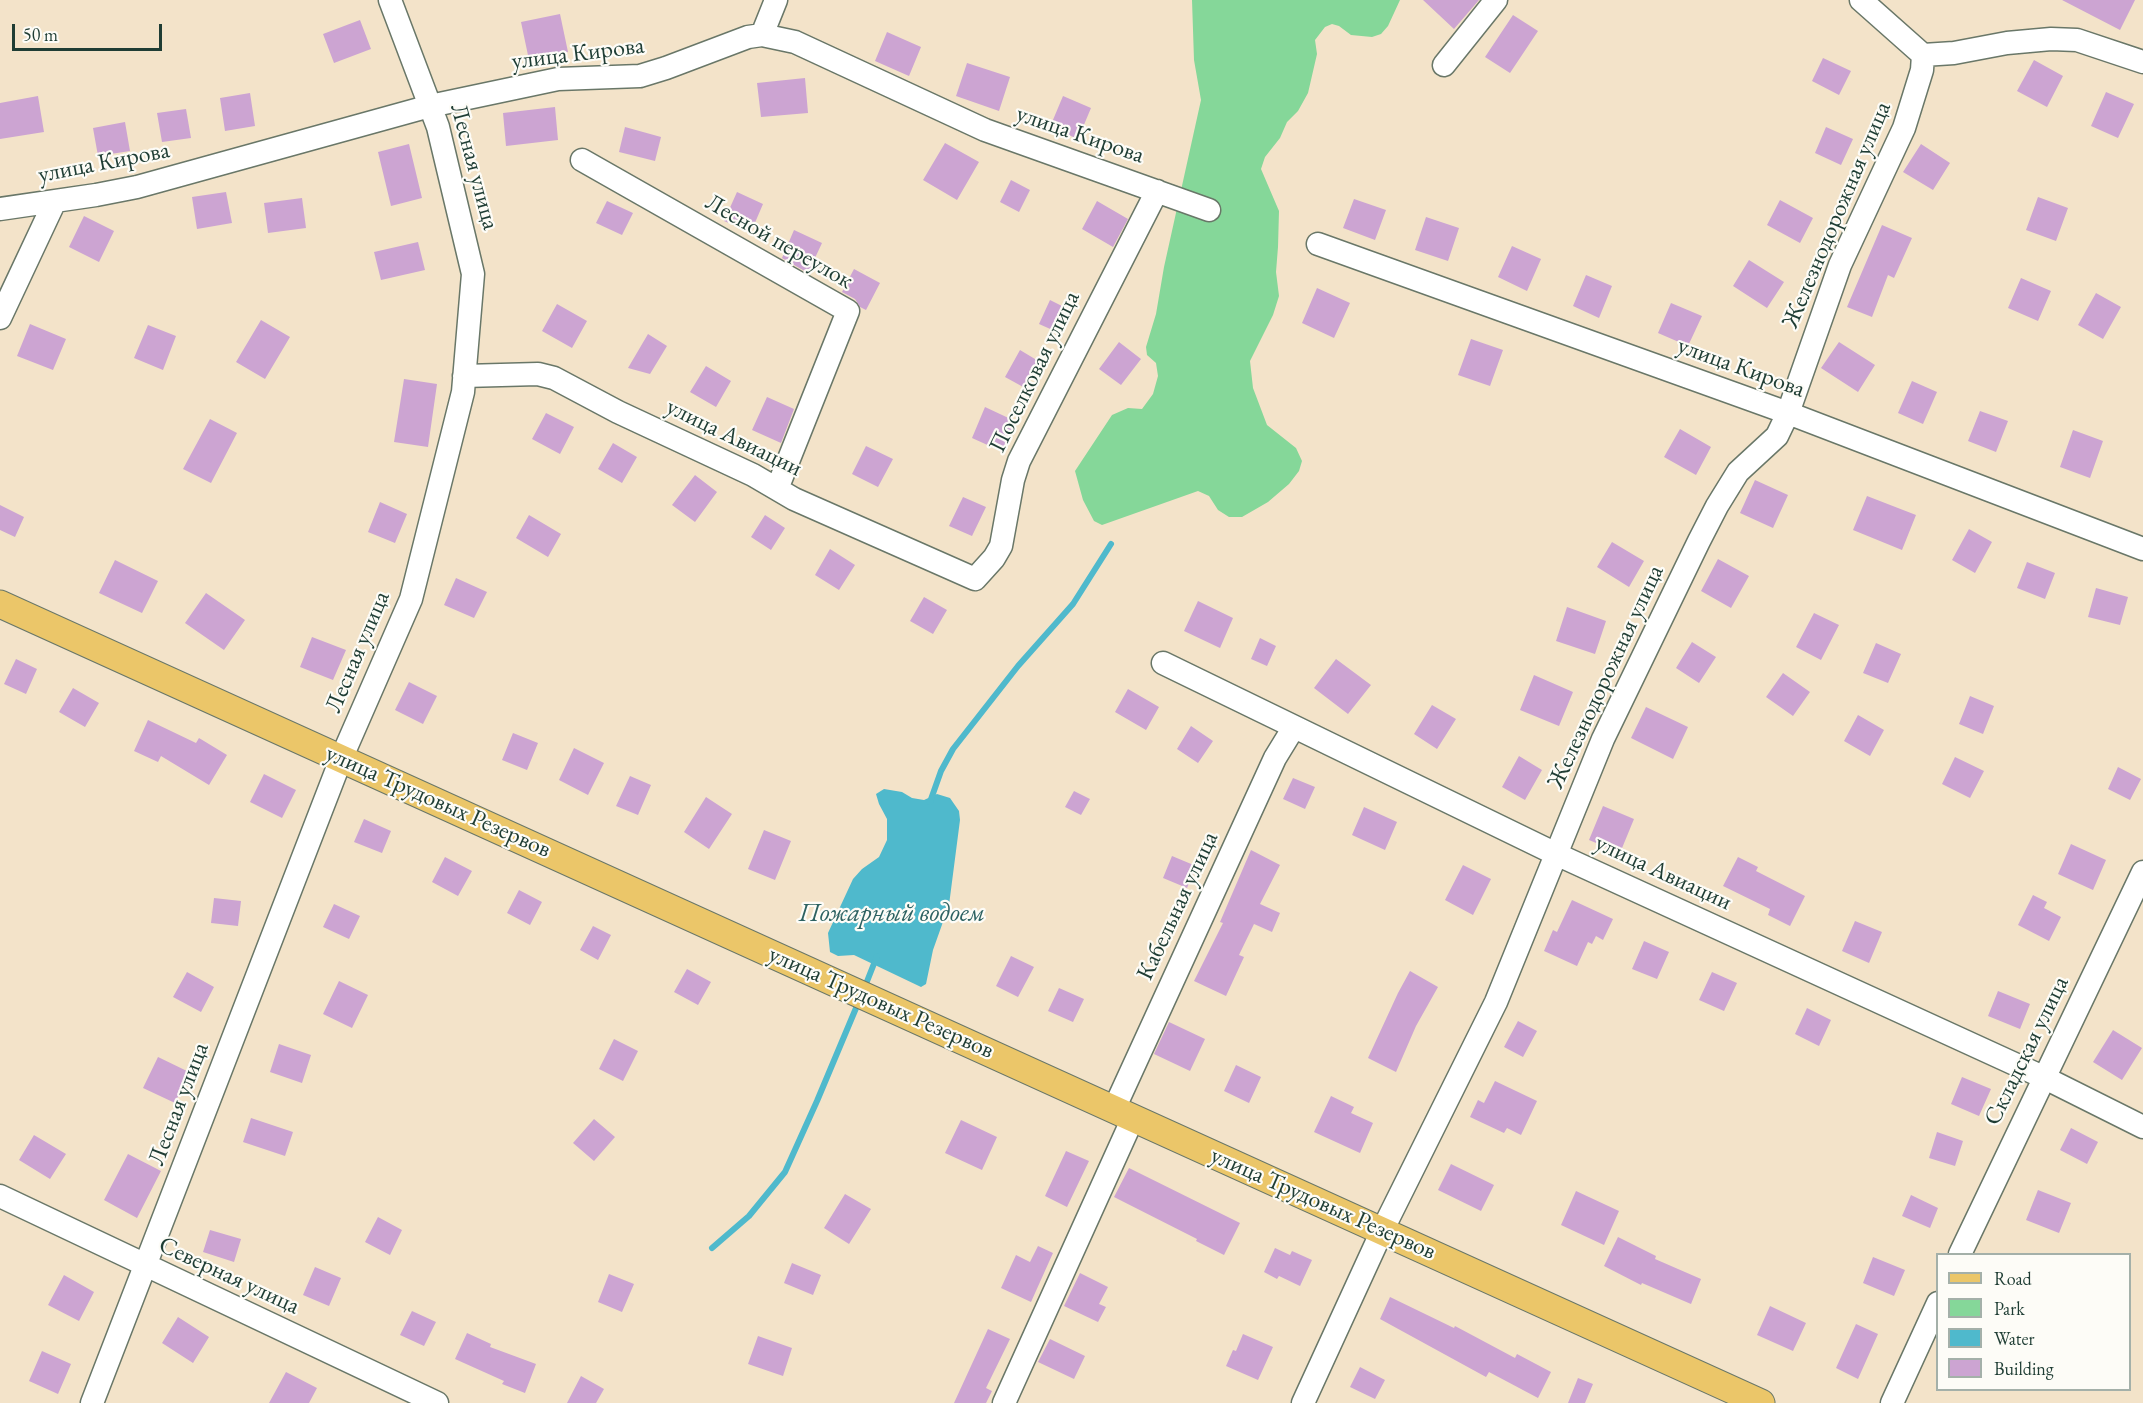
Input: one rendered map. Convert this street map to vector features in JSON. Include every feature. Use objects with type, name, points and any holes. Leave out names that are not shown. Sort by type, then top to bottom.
[{"type":"main road","name":"улица Трудовых Резервов","points":[[0,604],[1761,1403]]},
{"type":"street","name":"Лесная улица","points":[[92,1403],[341,759],[411,599],[463,392],[473,274],[438,127],[390,0]]},
{"type":"street","points":[[762,35],[776,0]]},
{"type":"street","points":[[1444,65],[1496,0]]},
{"type":"street","points":[[1861,0],[1923,55],[1954,53],[2007,43],[2051,39],[2077,40],[2143,62]]},
{"type":"street","name":"улица Кирова","points":[[0,209],[106,194],[176,178],[430,106],[558,79],[640,76],[748,37],[762,35],[795,42],[985,130],[1209,210]]},
{"type":"street","name":"Железнодорожная улица","points":[[1303,1403],[1382,1231],[1496,1002],[1603,739],[1717,506],[1738,472],[1777,436],[1788,413],[1840,265],[1904,128],[1922,70],[1923,55]]},
{"type":"street","name":"Лесной переулок","points":[[582,160],[848,311],[777,489]]},
{"type":"street","name":"Поселковая улица","points":[[975,579],[994,558],[1001,546],[1013,480],[1019,461],[1157,191]]},
{"type":"street","points":[[0,318],[55,201]]},
{"type":"street","name":"улица Кирова","points":[[1318,244],[1788,413],[2143,549]]},
{"type":"street","name":"улица Авиации","points":[[464,376],[538,374],[554,378],[618,412],[753,475],[777,489],[975,579]]},
{"type":"street","name":"улица Авиации","points":[[1162,663],[1556,855],[2043,1077],[2143,1127]]},
{"type":"street","name":"Кабельная улица","points":[[1004,1403],[1275,758],[1294,727]]},
{"type":"street","name":"Складская улица","points":[[1960,1253],[2143,872]]},
{"type":"street","name":"Северная улица","points":[[0,1196],[437,1403]]},
{"type":"street","points":[[1892,1403],[1936,1307]]},
{"type":"green space","points":[[1192,0],[1400,0],[1388,26],[1381,34],[1372,37],[1351,35],[1339,26],[1332,24],[1325,27],[1315,40],[1317,54],[1308,93],[1298,111],[1287,122],[1280,138],[1265,157],[1261,169],[1279,211],[1276,272],[1279,296],[1273,315],[1250,361],[1253,388],[1267,425],[1296,448],[1302,461],[1299,471],[1289,484],[1268,502],[1242,517],[1229,517],[1218,510],[1209,496],[1198,491],[1102,525],[1094,521],[1083,500],[1075,471],[1112,415],[1128,408],[1142,409],[1153,394],[1158,376],[1156,363],[1147,355],[1146,347],[1156,314],[1164,267],[1201,100],[1194,60]]},
{"type":"water","name":"Пожарный водоем","points":[[884,789],[902,792],[912,798],[924,800],[937,794],[950,798],[959,811],[960,820],[949,905],[933,950],[926,984],[921,987],[854,955],[838,956],[830,952],[828,933],[853,879],[862,869],[879,857],[887,840],[887,819],[876,794]]},
{"type":"building","points":[[1423,0],[1479,0],[1454,29]]},
{"type":"building","points":[[2062,0],[2135,0],[2120,30]]},
{"type":"building","points":[[560,14],[568,52],[529,60],[521,22]]},
{"type":"building","points":[[1513,15],[1538,31],[1510,73],[1485,57]]},
{"type":"building","points":[[360,20],[371,49],[334,63],[323,34]]},
{"type":"building","points":[[887,32],[921,47],[909,76],[875,61]]},
{"type":"building","points":[[1823,58],[1851,71],[1839,95],[1812,81]]},
{"type":"building","points":[[2034,60],[2063,76],[2047,107],[2017,91]]},
{"type":"building","points":[[967,63],[1010,77],[999,111],[956,96]]},
{"type":"building","points":[[805,78],[808,113],[761,117],[757,83]]},
{"type":"building","points":[[2106,92],[2134,104],[2118,138],[2091,126]]},
{"type":"building","points":[[250,93],[255,126],[225,131],[220,98]]},
{"type":"building","points":[[38,96],[44,132],[0,139],[0,103]]},
{"type":"building","points":[[1063,96],[1091,108],[1078,139],[1050,127]]},
{"type":"building","points":[[555,107],[558,140],[506,146],[503,113]]},
{"type":"building","points":[[186,109],[191,138],[162,142],[157,113]]},
{"type":"building","points":[[125,122],[130,151],[98,156],[93,128]]},
{"type":"building","points":[[625,127],[661,137],[655,161],[619,152]]},
{"type":"building","points":[[1826,127],[1853,139],[1841,165],[1815,153]]},
{"type":"building","points":[[945,143],[979,162],[957,200],[923,180]]},
{"type":"building","points":[[409,144],[422,198],[391,206],[378,152]]},
{"type":"building","points":[[1921,144],[1950,163],[1933,190],[1903,172]]},
{"type":"building","points":[[1011,180],[1030,190],[1019,212],[1000,202]]},
{"type":"building","points":[[226,192],[232,223],[197,229],[192,197]]},
{"type":"building","points":[[737,192],[763,204],[751,232],[724,221]]},
{"type":"building","points":[[2038,197],[2068,208],[2056,241],[2026,230]]},
{"type":"building","points":[[302,198],[306,228],[268,233],[264,203]]},
{"type":"building","points":[[1354,199],[1386,210],[1375,240],[1343,228]]},
{"type":"building","points":[[1780,200],[1813,218],[1800,243],[1767,225]]},
{"type":"building","points":[[607,201],[633,213],[622,235],[596,223]]},
{"type":"building","points":[[1097,201],[1128,219],[1113,247],[1082,229]]},
{"type":"building","points":[[84,216],[114,231],[99,262],[69,247]]},
{"type":"building","points":[[1426,217],[1459,228],[1448,261],[1415,250]]},
{"type":"building","points":[[1882,225],[1912,238],[1894,278],[1888,275],[1872,317],[1847,307]]},
{"type":"building","points":[[794,230],[822,243],[808,273],[782,258]]},
{"type":"building","points":[[418,242],[425,270],[381,280],[374,252]]},
{"type":"building","points":[[1512,246],[1541,259],[1527,291],[1498,277]]},
{"type":"building","points":[[1749,260],[1784,282],[1767,308],[1733,286]]},
{"type":"building","points":[[854,269],[880,283],[866,310],[860,307],[855,299],[842,292]]},
{"type":"building","points":[[1586,275],[1612,286],[1599,318],[1573,306]]},
{"type":"building","points":[[2021,278],[2051,291],[2038,321],[2008,308]]},
{"type":"building","points":[[1317,288],[1350,303],[1334,338],[1302,323]]},
{"type":"building","points":[[2096,293],[2121,307],[2103,339],[2078,325]]},
{"type":"building","points":[[1050,300],[1068,309],[1057,332],[1039,324]]},
{"type":"building","points":[[1671,303],[1702,316],[1688,346],[1658,333]]},
{"type":"building","points":[[557,304],[587,321],[572,348],[542,331]]},
{"type":"building","points":[[261,320],[290,337],[265,379],[236,362]]},
{"type":"building","points":[[30,324],[66,339],[53,370],[17,356]]},
{"type":"building","points":[[148,325],[176,336],[163,370],[134,358]]},
{"type":"building","points":[[648,334],[667,346],[650,374],[628,368]]},
{"type":"building","points":[[1471,339],[1503,350],[1490,386],[1458,375]]},
{"type":"building","points":[[1119,342],[1141,359],[1121,385],[1099,369]]},
{"type":"building","points":[[1839,342],[1875,365],[1858,392],[1821,368]]},
{"type":"building","points":[[1020,350],[1040,362],[1025,388],[1005,377]]},
{"type":"building","points":[[706,366],[731,381],[716,407],[690,392]]},
{"type":"building","points":[[404,379],[437,384],[428,447],[394,442]]},
{"type":"building","points":[[1912,381],[1937,392],[1923,424],[1898,413]]},
{"type":"building","points":[[767,397],[794,409],[781,443],[752,430]]},
{"type":"building","points":[[985,407],[1017,422],[1003,452],[972,438]]},
{"type":"building","points":[[1980,411],[2008,421],[1996,452],[1968,441]]},
{"type":"building","points":[[546,413],[574,427],[560,454],[532,439]]},
{"type":"building","points":[[210,419],[237,433],[211,483],[183,469]]},
{"type":"building","points":[[1680,429],[1711,447],[1696,475],[1664,457]]},
{"type":"building","points":[[2073,430],[2103,441],[2090,478],[2060,467]]},
{"type":"building","points":[[613,443],[637,457],[622,483],[598,469]]},
{"type":"building","points":[[866,446],[893,459],[878,487],[852,474]]},
{"type":"building","points":[[695,475],[717,492],[695,522],[672,505]]},
{"type":"building","points":[[1755,480],[1788,495],[1773,528],[1740,513]]},
{"type":"building","points":[[1867,496],[1916,515],[1902,550],[1853,530]]},
{"type":"building","points":[[963,497],[986,507],[972,536],[949,526]]},
{"type":"building","points":[[380,502],[407,514],[395,543],[368,532]]},
{"type":"building","points":[[0,505],[24,517],[15,537],[0,530]]},
{"type":"building","points":[[529,515],[561,534],[548,557],[516,538]]},
{"type":"building","points":[[765,515],[785,528],[771,550],[751,537]]},
{"type":"building","points":[[1969,529],[1992,542],[1975,573],[1952,560]]},
{"type":"building","points":[[1612,542],[1644,561],[1629,587],[1597,567]]},
{"type":"building","points":[[830,549],[855,565],[839,590],[815,575]]},
{"type":"building","points":[[1718,559],[1749,576],[1731,608],[1701,591]]},
{"type":"building","points":[[115,560],[158,581],[142,613],[99,593]]},
{"type":"building","points":[[2027,562],[2055,573],[2045,599],[2017,588]]},
{"type":"building","points":[[456,578],[487,592],[474,618],[444,605]]},
{"type":"building","points":[[2096,588],[2128,597],[2120,625],[2088,617]]},
{"type":"building","points":[[206,593],[245,620],[224,650],[185,623]]},
{"type":"building","points":[[924,597],[947,610],[933,634],[910,621]]},
{"type":"building","points":[[1198,601],[1233,618],[1220,648],[1184,631]]},
{"type":"building","points":[[1567,607],[1606,621],[1595,654],[1556,641]]},
{"type":"building","points":[[1814,613],[1839,625],[1821,660],[1796,647]]},
{"type":"building","points":[[312,637],[346,650],[333,680],[300,667]]},
{"type":"building","points":[[1260,638],[1276,646],[1267,666],[1251,659]]},
{"type":"building","points":[[1692,642],[1716,657],[1699,683],[1676,668]]},
{"type":"building","points":[[1876,643],[1901,654],[1888,683],[1863,673]]},
{"type":"building","points":[[16,659],[37,669],[26,694],[4,684]]},
{"type":"building","points":[[1336,659],[1371,685],[1348,714],[1314,688]]},
{"type":"building","points":[[1783,673],[1810,692],[1793,716],[1766,697]]},
{"type":"building","points":[[1534,675],[1573,692],[1559,726],[1520,710]]},
{"type":"building","points":[[409,682],[437,696],[423,724],[395,710]]},
{"type":"building","points":[[73,688],[99,703],[85,727],[59,712]]},
{"type":"building","points":[[1128,689],[1159,707],[1146,730],[1115,712]]},
{"type":"building","points":[[1970,696],[1994,706],[1983,734],[1959,724]]},
{"type":"building","points":[[1432,705],[1456,719],[1437,749],[1414,734]]},
{"type":"building","points":[[1646,707],[1688,727],[1673,759],[1631,738]]},
{"type":"building","points":[[1858,715],[1884,730],[1870,756],[1844,741]]},
{"type":"building","points":[[148,720],[196,743],[199,738],[227,755],[209,785],[161,756],[158,762],[134,751]]},
{"type":"building","points":[[1191,726],[1213,741],[1198,763],[1177,749]]},
{"type":"building","points":[[513,733],[538,743],[527,770],[502,760]]},
{"type":"building","points":[[574,748],[604,763],[588,795],[559,780]]},
{"type":"building","points":[[1519,756],[1542,770],[1525,800],[1502,787]]},
{"type":"building","points":[[1955,757],[1984,771],[1970,798],[1942,784]]},
{"type":"building","points":[[2118,767],[2141,779],[2130,800],[2108,789]]},
{"type":"building","points":[[264,774],[296,790],[282,818],[250,802]]},
{"type":"building","points":[[630,776],[651,785],[638,815],[616,806]]},
{"type":"building","points":[[1293,778],[1315,787],[1305,809],[1283,799]]},
{"type":"building","points":[[1074,791],[1090,799],[1081,815],[1065,807]]},
{"type":"building","points":[[706,797],[732,814],[709,849],[684,832]]},
{"type":"building","points":[[1603,806],[1634,819],[1620,853],[1589,840]]},
{"type":"building","points":[[1364,807],[1397,822],[1385,850],[1352,835]]},
{"type":"building","points":[[364,819],[391,831],[382,853],[354,842]]},
{"type":"building","points":[[764,830],[791,841],[775,880],[748,869]]},
{"type":"building","points":[[2071,844],[2106,860],[2093,890],[2058,874]]},
{"type":"building","points":[[1251,850],[1280,865],[1260,904],[1280,913],[1272,932],[1254,924],[1239,955],[1244,957],[1226,996],[1194,981],[1223,923],[1220,922]]},
{"type":"building","points":[[1172,856],[1196,866],[1187,888],[1163,878]]},
{"type":"building","points":[[445,857],[472,871],[458,896],[432,882]]},
{"type":"building","points":[[1738,857],[1758,867],[1756,871],[1805,896],[1790,926],[1768,915],[1770,909],[1723,886]]},
{"type":"building","points":[[1463,865],[1491,879],[1473,915],[1445,900]]},
{"type":"building","points":[[519,890],[542,902],[530,925],[507,913]]},
{"type":"building","points":[[2033,895],[2047,902],[2044,908],[2061,917],[2049,941],[2018,925]]},
{"type":"building","points":[[214,898],[241,901],[238,926],[211,923]]},
{"type":"building","points":[[1572,900],[1613,919],[1603,940],[1596,936],[1592,944],[1588,942],[1577,966],[1544,951],[1553,930],[1557,932]]},
{"type":"building","points":[[334,904],[360,916],[349,939],[323,927]]},
{"type":"building","points":[[1855,921],[1882,932],[1869,963],[1842,951]]},
{"type":"building","points":[[593,926],[611,935],[598,960],[580,950]]},
{"type":"building","points":[[1644,941],[1669,952],[1657,979],[1632,969]]},
{"type":"building","points":[[1011,956],[1034,967],[1018,997],[996,986]]},
{"type":"building","points":[[687,969],[711,982],[698,1005],[674,992]]},
{"type":"building","points":[[1410,971],[1438,987],[1416,1026],[1396,1072],[1368,1058]]},
{"type":"building","points":[[187,972],[214,987],[201,1012],[173,997]]},
{"type":"building","points":[[1712,972],[1737,983],[1724,1011],[1699,1000]]},
{"type":"building","points":[[339,981],[368,995],[352,1028],[323,1014]]},
{"type":"building","points":[[1059,988],[1084,999],[1073,1022],[1048,1011]]},
{"type":"building","points":[[1998,991],[2030,1004],[2020,1029],[1988,1016]]},
{"type":"building","points":[[1807,1008],[1831,1020],[1819,1046],[1795,1034]]},
{"type":"building","points":[[1518,1021],[1537,1031],[1523,1057],[1504,1047]]},
{"type":"building","points":[[1169,1022],[1205,1039],[1190,1071],[1154,1054]]},
{"type":"building","points":[[2113,1030],[2142,1048],[2122,1080],[2093,1062]]},
{"type":"building","points":[[614,1039],[638,1051],[623,1081],[599,1069]]},
{"type":"building","points":[[279,1044],[311,1055],[302,1083],[270,1072]]},
{"type":"building","points":[[158,1057],[189,1072],[175,1103],[143,1088]]},
{"type":"building","points":[[1236,1065],[1261,1077],[1249,1103],[1224,1091]]},
{"type":"building","points":[[1962,1077],[1991,1089],[1979,1116],[1951,1104]]},
{"type":"building","points":[[1495,1081],[1537,1101],[1521,1135],[1507,1128],[1504,1133],[1470,1117],[1478,1100],[1484,1103]]},
{"type":"building","points":[[1331,1096],[1354,1107],[1351,1113],[1373,1123],[1360,1153],[1314,1132]]},
{"type":"building","points":[[251,1118],[293,1132],[285,1156],[243,1142]]},
{"type":"building","points":[[594,1119],[615,1137],[594,1161],[573,1143]]},
{"type":"building","points":[[961,1120],[997,1137],[982,1170],[945,1153]]},
{"type":"building","points":[[2071,1128],[2098,1142],[2087,1164],[2060,1150]]},
{"type":"building","points":[[1937,1132],[1963,1141],[1955,1166],[1929,1158]]},
{"type":"building","points":[[34,1135],[66,1154],[50,1179],[19,1160]]},
{"type":"building","points":[[1066,1151],[1089,1161],[1067,1207],[1045,1196]]},
{"type":"building","points":[[128,1154],[161,1171],[137,1218],[104,1200]]},
{"type":"building","points":[[1451,1164],[1494,1185],[1481,1211],[1438,1190]]},
{"type":"building","points":[[1129,1168],[1240,1223],[1224,1255],[1114,1197]]},
{"type":"building","points":[[2038,1190],[2071,1203],[2059,1233],[2026,1220]]},
{"type":"building","points":[[1576,1191],[1619,1211],[1604,1245],[1561,1225]]},
{"type":"building","points":[[845,1194],[871,1209],[849,1244],[824,1228]]},
{"type":"building","points":[[1911,1195],[1938,1208],[1930,1228],[1902,1216]]},
{"type":"building","points":[[378,1217],[402,1230],[390,1255],[365,1242]]},
{"type":"building","points":[[210,1230],[241,1239],[234,1262],[203,1252]]},
{"type":"building","points":[[1618,1237],[1656,1256],[1655,1259],[1701,1279],[1691,1304],[1642,1283],[1641,1285],[1604,1266]]},
{"type":"building","points":[[1038,1246],[1053,1253],[1031,1302],[1001,1288],[1016,1255],[1030,1262]]},
{"type":"building","points":[[1275,1248],[1290,1255],[1292,1251],[1312,1260],[1300,1286],[1279,1276],[1277,1279],[1264,1272]]},
{"type":"building","points":[[1873,1257],[1905,1270],[1894,1296],[1863,1283]]},
{"type":"building","points":[[792,1263],[821,1275],[813,1295],[784,1283]]},
{"type":"building","points":[[315,1267],[341,1278],[329,1306],[303,1295]]},
{"type":"building","points":[[1080,1273],[1108,1287],[1099,1304],[1106,1307],[1098,1322],[1064,1306]]},
{"type":"building","points":[[609,1274],[634,1284],[622,1312],[598,1302]]},
{"type":"building","points":[[64,1275],[94,1292],[79,1321],[48,1305]]},
{"type":"building","points":[[1390,1297],[1454,1328],[1455,1326],[1515,1358],[1517,1354],[1551,1372],[1538,1398],[1489,1372],[1486,1377],[1380,1319]]},
{"type":"building","points":[[1770,1306],[1806,1323],[1793,1351],[1757,1335]]},
{"type":"building","points":[[412,1311],[436,1322],[424,1346],[400,1335]]},
{"type":"building","points":[[178,1317],[209,1337],[193,1363],[162,1343]]},
{"type":"building","points":[[1856,1324],[1878,1334],[1858,1379],[1836,1368]]},
{"type":"building","points":[[988,1329],[1010,1339],[986,1388],[992,1391],[986,1403],[954,1403]]},
{"type":"building","points":[[467,1333],[491,1344],[490,1347],[536,1364],[525,1393],[502,1384],[504,1381],[455,1359]]},
{"type":"building","points":[[1243,1334],[1273,1347],[1258,1380],[1226,1366]]},
{"type":"building","points":[[758,1336],[792,1348],[783,1376],[748,1364]]},
{"type":"building","points":[[1050,1339],[1085,1356],[1074,1379],[1038,1362]]},
{"type":"building","points":[[42,1351],[71,1364],[58,1394],[29,1381]]},
{"type":"building","points":[[1360,1367],[1385,1380],[1375,1399],[1350,1387]]},
{"type":"building","points":[[286,1372],[317,1388],[309,1403],[269,1403]]},
{"type":"building","points":[[581,1376],[604,1389],[596,1403],[567,1403]]},
{"type":"building","points":[[1578,1378],[1593,1384],[1585,1403],[1568,1403]]},
{"type":"waterway","points":[[930,802],[941,771],[953,749],[1018,666],[1073,604],[1111,544]]},
{"type":"waterway","points":[[864,989],[877,956]]},
{"type":"waterway","points":[[712,1248],[749,1216],[785,1172],[859,1001]]}]
